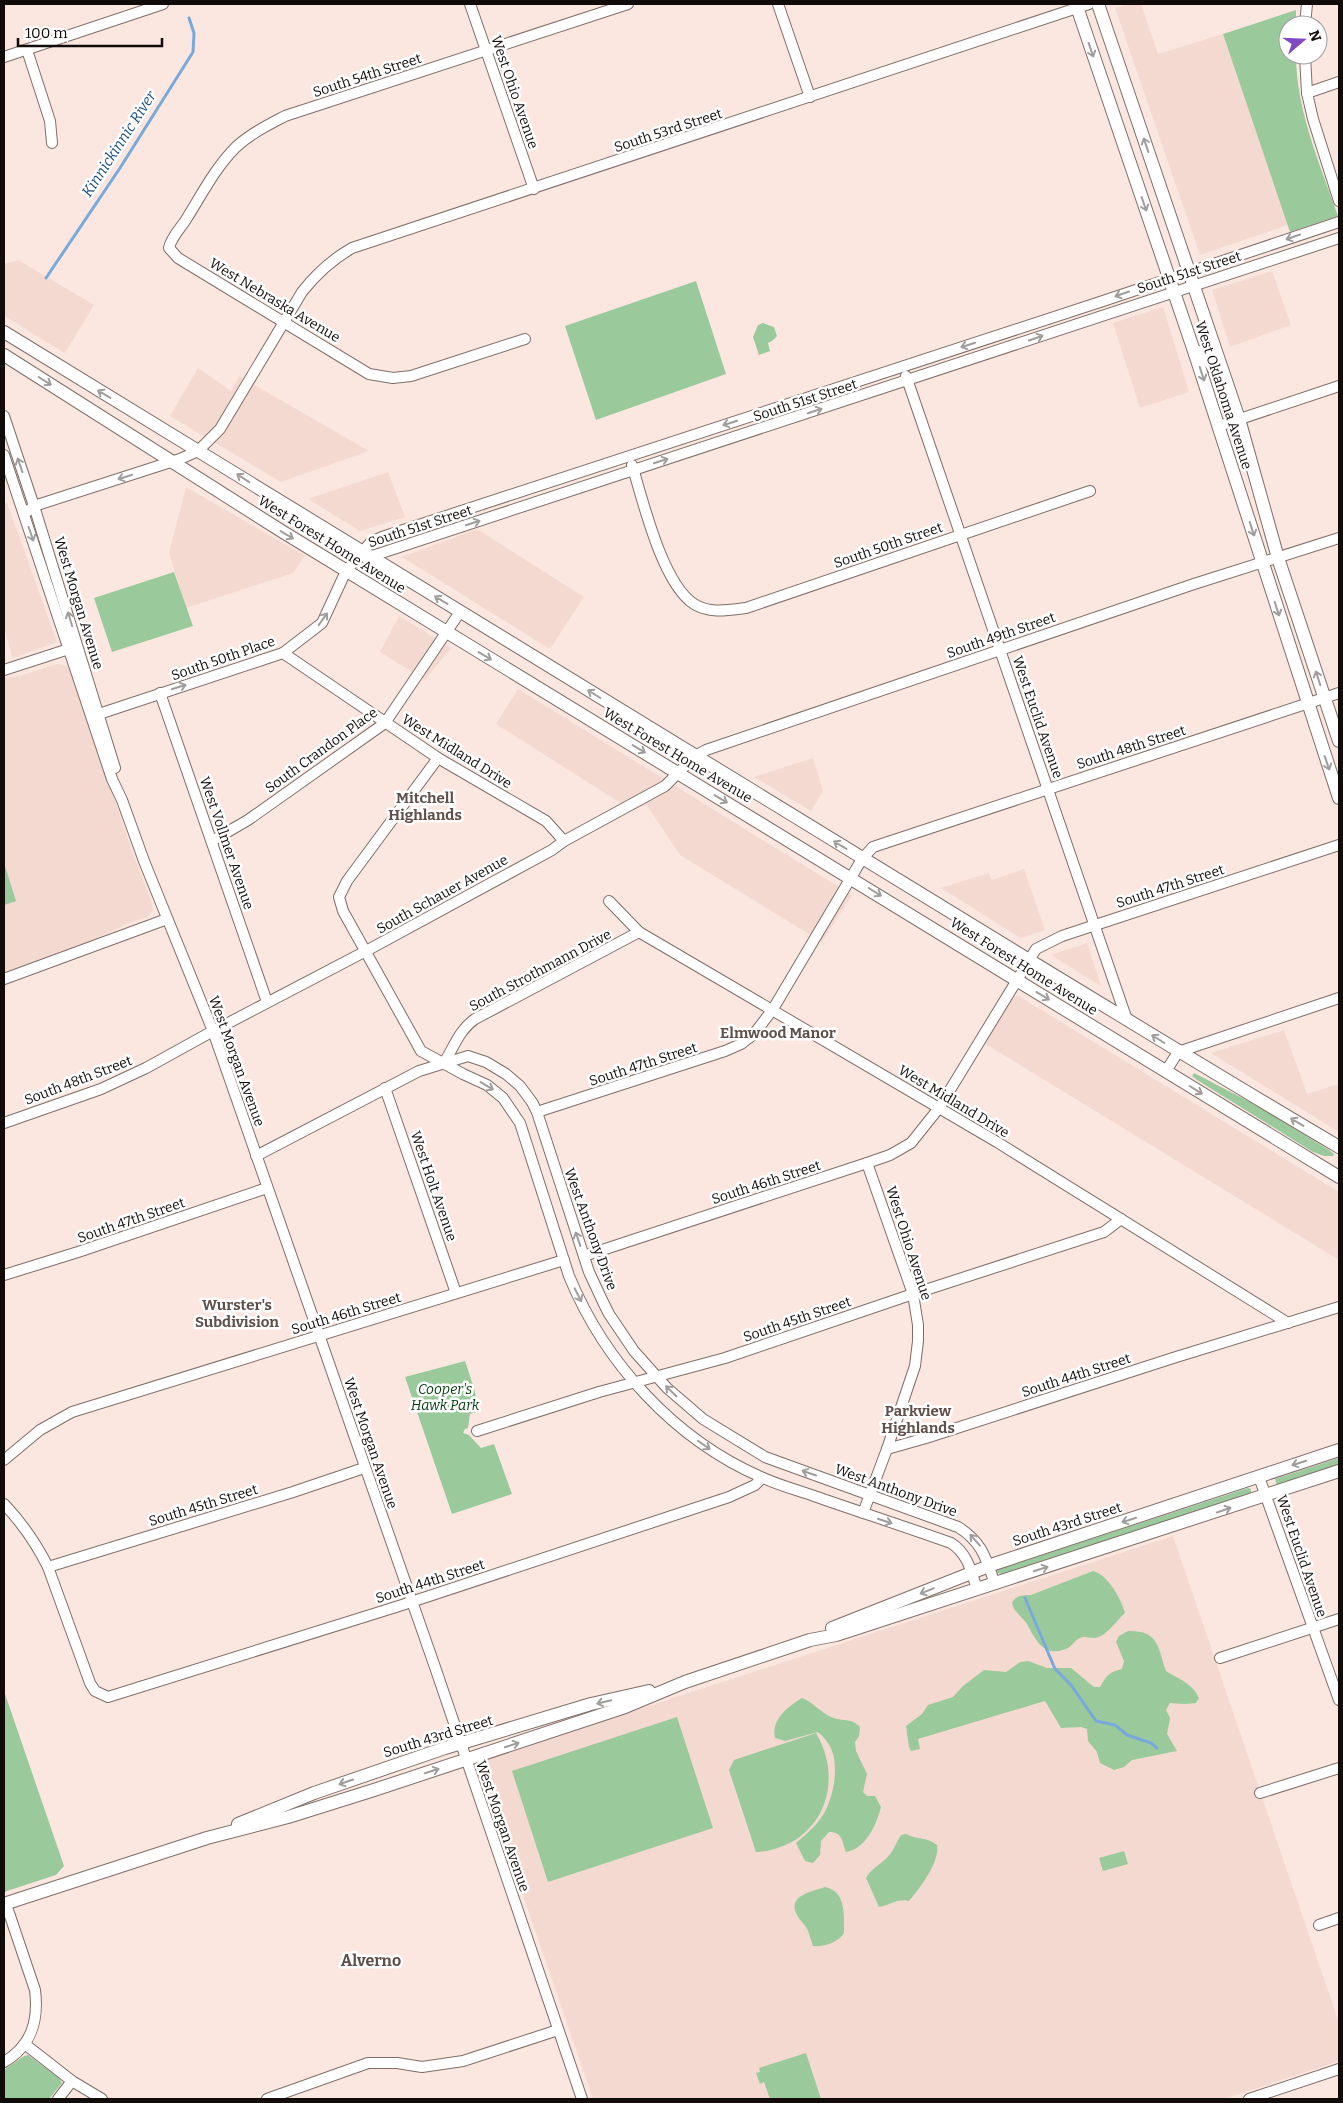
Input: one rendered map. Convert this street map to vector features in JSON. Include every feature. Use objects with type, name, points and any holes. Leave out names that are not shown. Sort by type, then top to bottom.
[{"type":"main road","name":"West Oklahoma Avenue","points":[[1098,4],[1239,419],[1278,558],[1339,741]]},
{"type":"main road","name":"West Oklahoma Avenue","points":[[1081,5],[1339,798]]},
{"type":"main road","name":"West Forest Home Avenue","points":[[4,332],[364,555],[695,756],[857,869],[1023,970],[1127,1020],[1339,1147]]},
{"type":"main road","points":[[1196,354],[1201,352],[1205,355],[1232,398]]},
{"type":"main road","name":"West Forest Home Avenue","points":[[4,355],[447,633],[679,774],[857,869],[1023,970],[1166,1071],[1339,1177]]},
{"type":"main road","name":"South 43rd Street","points":[[810,1640],[834,1627],[989,1566],[1339,1450]]},
{"type":"main road","name":"South 43rd Street","points":[[5,1904],[207,1838],[295,1815],[398,1782],[625,1707],[685,1682],[810,1640],[836,1635],[1339,1472]]},
{"type":"main road","name":"South 43rd Street","points":[[207,1838],[274,1808],[392,1765],[591,1704],[685,1682]]},
{"type":"main road","points":[[392,1765],[398,1782]]},
{"type":"street","points":[[4,57],[163,4]]},
{"type":"street","name":"West Ohio Avenue","points":[[470,4],[534,189]]},
{"type":"street","name":"South 54th Street","points":[[169,248],[170,241],[183,225],[215,172],[236,147],[260,129],[285,116],[628,4]]},
{"type":"street","points":[[778,4],[810,97]]},
{"type":"street","name":"South 53rd Street","points":[[198,451],[220,429],[302,292],[318,272],[333,259],[352,248],[810,97],[1081,5]]},
{"type":"street","points":[[27,50],[50,121],[52,143]]},
{"type":"street","points":[[1306,65],[1307,93],[1316,132],[1339,201]]},
{"type":"street","points":[[1307,93],[1339,82]]},
{"type":"street","name":"South 51st Street","points":[[346,570],[364,555],[371,542],[382,537],[1339,222]]},
{"type":"street","name":"South 51st Street","points":[[364,555],[908,381],[1174,291],[1339,238]]},
{"type":"street","name":"West Nebraska Avenue","points":[[169,248],[178,258],[369,374],[393,378],[411,376],[525,339]]},
{"type":"street","name":"West Euclid Avenue","points":[[903,367],[1127,1020]]},
{"type":"street","points":[[1219,426],[1339,386]]},
{"type":"street","name":"West Morgan Avenue","points":[[4,416],[34,506],[112,779],[213,1031],[582,2099]]},
{"type":"street","points":[[24,514],[34,506],[172,462],[198,451]]},
{"type":"street","name":"West Morgan Avenue","points":[[4,455],[24,514],[99,714],[118,777],[122,800]]},
{"type":"street","points":[[629,456],[633,470]]},
{"type":"street","name":"South 50th Street","points":[[633,470],[664,563],[675,585],[694,604],[717,612],[746,608],[1090,491]]},
{"type":"street","name":"South 49th Street","points":[[679,774],[695,756],[706,750],[1262,562],[1339,538]]},
{"type":"street","name":"South 50th Place","points":[[99,714],[283,653],[322,623],[346,570]]},
{"type":"street","name":"South Crandon Place","points":[[212,841],[248,820],[385,723],[460,612]]},
{"type":"street","points":[[4,670],[74,648]]},
{"type":"street","name":"West Midland Drive","points":[[283,653],[438,758],[546,821],[564,841]]},
{"type":"street","name":"West Vollmer Avenue","points":[[160,693],[267,1002]]},
{"type":"street","name":"South 48th Street","points":[[857,869],[873,847],[1339,693]]},
{"type":"street","points":[[438,758],[347,881],[339,897],[343,911],[421,1051],[488,1085],[512,1109],[520,1123],[564,1260],[576,1291],[593,1323],[634,1383],[684,1431],[729,1461],[762,1478],[951,1543],[961,1549],[977,1589]]},
{"type":"street","name":"South Schauer Avenue","points":[[213,1031],[552,850],[564,841],[665,786],[679,774]]},
{"type":"street","name":"South 47th Street","points":[[939,1108],[1036,949],[1046,942],[1339,845]]},
{"type":"street","name":"South 47th Street","points":[[537,1112],[732,1048],[754,1034],[773,1009],[857,869]]},
{"type":"street","name":"West Midland Drive","points":[[609,901],[639,932],[939,1108],[1288,1323]]},
{"type":"street","points":[[4,979],[167,920]]},
{"type":"street","name":"South Strothmann Drive","points":[[444,1063],[455,1047],[462,1029],[470,1022],[639,932]]},
{"type":"street","points":[[1166,1071],[1178,1052],[1339,998]]},
{"type":"street","name":"South 48th Street","points":[[4,1123],[124,1079],[213,1031]]},
{"type":"street","name":"West Anthony Drive","points":[[444,1063],[468,1056],[486,1062],[506,1074],[520,1086],[537,1112],[584,1256],[609,1314],[634,1351],[657,1376],[703,1419],[755,1452],[790,1467],[871,1494],[958,1527],[976,1542],[982,1550],[994,1584]]},
{"type":"street","points":[[256,1156],[419,1070],[444,1063]]},
{"type":"street","name":"West Holt Avenue","points":[[385,1088],[456,1293]]},
{"type":"street","name":"South 46th Street","points":[[584,1256],[890,1155],[911,1143],[939,1108]]},
{"type":"street","name":"West Ohio Avenue","points":[[867,1163],[913,1294],[918,1340],[915,1366],[887,1449]]},
{"type":"street","name":"South 47th Street","points":[[4,1275],[267,1188]]},
{"type":"street","name":"South 45th Street","points":[[477,1431],[598,1392],[725,1358],[1104,1232],[1121,1219]]},
{"type":"street","name":"South 46th Street","points":[[4,1460],[40,1430],[72,1412],[564,1260]]},
{"type":"street","name":"South 44th Street","points":[[887,1449],[1173,1358],[1339,1308]]},
{"type":"street","points":[[863,1514],[887,1449]]},
{"type":"street","name":"South 45th Street","points":[[48,1567],[293,1492],[364,1468]]},
{"type":"street","name":"West Euclid Avenue","points":[[1259,1477],[1339,1700]]},
{"type":"street","name":"South 44th Street","points":[[48,1567],[90,1683],[102,1696],[115,1696],[411,1602],[729,1497],[755,1486],[762,1478]]},
{"type":"street","points":[[4,1504],[28,1532],[48,1567]]},
{"type":"street","points":[[1220,1658],[1339,1619]]},
{"type":"street","points":[[1260,1793],[1339,1768]]},
{"type":"street","points":[[4,2062],[26,2044],[35,2022],[37,2005],[35,1990],[5,1904]]},
{"type":"street","points":[[1319,1925],[1339,1918]]},
{"type":"street","points":[[267,2099],[368,2063],[397,2063],[422,2067],[463,2061],[558,2030]]},
{"type":"street","points":[[26,2044],[72,2081],[102,2099]]},
{"type":"street","points":[[1249,2099],[1339,2069]]},
{"type":"street","points":[[58,2099],[72,2081]]},
{"type":"shaded area","points":[[1128,4],[1141,4],[1158,54],[1223,34],[1288,225],[1200,255],[1115,8]]},
{"type":"shaded area","points":[[18,260],[94,305],[65,353],[4,316],[4,264]]},
{"type":"shaded area","points":[[1272,271],[1291,325],[1230,347],[1212,290]]},
{"type":"shaded area","points":[[1163,307],[1189,392],[1140,408],[1113,323]]},
{"type":"shaded area","points":[[198,368],[231,391],[239,376],[369,451],[281,482],[170,416]]},
{"type":"shaded area","points":[[388,472],[405,517],[360,531],[308,499]]},
{"type":"shaded area","points":[[186,487],[305,556],[293,573],[186,608],[169,553]]},
{"type":"shaded area","points":[[7,503],[57,642],[13,658],[4,628],[4,504]]},
{"type":"shaded area","points":[[477,529],[584,597],[550,649],[402,557]]},
{"type":"shaded area","points":[[399,616],[451,648],[425,680],[380,652]]},
{"type":"shaded area","points":[[57,664],[66,665],[72,672],[153,910],[147,917],[131,922],[87,943],[4,973],[4,678],[19,676]]},
{"type":"shaded area","points":[[518,689],[852,895],[822,942],[680,855],[646,804],[633,811],[496,724]]},
{"type":"shaded area","points":[[813,758],[823,791],[811,811],[754,777]]},
{"type":"shaded area","points":[[1024,869],[1045,930],[1021,938],[941,888],[989,873],[992,880]]},
{"type":"shaded area","points":[[1087,943],[1101,986],[1051,955]]},
{"type":"shaded area","points":[[1017,995],[1339,1192],[1339,1260],[984,1043],[1009,1002]]},
{"type":"shaded area","points":[[1284,1030],[1307,1094],[1339,1084],[1339,1132],[1211,1053]]},
{"type":"shaded area","points":[[1173,1536],[1339,2023],[1339,2061],[1224,2099],[593,2099],[480,1770],[481,1763],[485,1759]]},
{"type":"green space","points":[[1296,10],[1296,15],[1281,15]]},
{"type":"green space","points":[[1278,16],[1278,65],[1296,65],[1300,96],[1310,137],[1338,216],[1290,232],[1223,34]]},
{"type":"green space","points":[[696,281],[726,374],[596,420],[565,326]]},
{"type":"green space","points":[[763,323],[774,327],[777,336],[768,343],[770,351],[759,355],[753,337],[758,325]]},
{"type":"green space","points":[[174,572],[193,626],[112,652],[94,598]]},
{"type":"green space","points":[[4,863],[16,901],[4,905]]},
{"type":"green space","points":[[1194,1073],[1256,1105],[1329,1150],[1334,1154],[1333,1156],[1324,1156],[1313,1152],[1197,1080],[1192,1076]]},
{"type":"green space","name":"Cooper's Hawk Park","points":[[465,1361],[479,1411],[470,1414],[468,1428],[463,1433],[469,1435],[481,1448],[494,1444],[512,1494],[452,1514],[405,1377]]},
{"type":"green space","points":[[1339,1458],[1339,1465],[1277,1486],[1275,1479]]},
{"type":"green space","points":[[1248,1488],[1251,1489],[1251,1494],[1003,1574],[997,1573],[996,1570]]},
{"type":"green space","points":[[1093,1571],[1099,1573],[1109,1582],[1125,1613],[1099,1637],[1080,1638],[1068,1648],[1060,1651],[1047,1650],[1038,1642],[1025,1621],[1014,1609],[1012,1603],[1020,1596],[1031,1595]]},
{"type":"green space","points":[[1128,1631],[1138,1631],[1152,1637],[1159,1648],[1166,1671],[1189,1685],[1199,1698],[1196,1703],[1170,1703],[1166,1710],[1170,1718],[1167,1734],[1177,1751],[1132,1760],[1124,1767],[1114,1770],[1100,1763],[1097,1752],[1088,1741],[1087,1729],[1081,1727],[1061,1728],[1045,1701],[918,1739],[920,1749],[911,1751],[906,1726],[922,1714],[928,1705],[953,1697],[963,1686],[984,1670],[1006,1672],[1020,1662],[1028,1661],[1047,1668],[1071,1668],[1094,1687],[1100,1687],[1108,1675],[1122,1669],[1124,1661],[1116,1642],[1119,1636]]},
{"type":"green space","points":[[4,1691],[64,1866],[56,1875],[4,1892]]},
{"type":"green space","points":[[802,1698],[831,1717],[853,1722],[860,1727],[859,1736],[855,1742],[856,1751],[867,1774],[863,1792],[867,1796],[875,1796],[881,1807],[870,1835],[860,1846],[846,1852],[843,1841],[839,1836],[834,1832],[829,1832],[821,1841],[820,1855],[813,1863],[805,1861],[796,1843],[818,1822],[829,1803],[835,1776],[832,1751],[826,1740],[818,1732],[785,1741],[775,1738],[774,1731],[781,1715]]},
{"type":"green space","points":[[677,1717],[713,1828],[548,1882],[512,1771]]},
{"type":"green space","points":[[816,1733],[825,1753],[829,1773],[827,1793],[821,1811],[811,1827],[796,1839],[778,1848],[756,1852],[729,1770],[734,1760]]},
{"type":"green space","points":[[906,1834],[934,1842],[937,1845],[935,1859],[928,1874],[909,1901],[898,1901],[879,1907],[866,1878],[891,1853],[901,1835]]},
{"type":"green space","points":[[1124,1851],[1128,1864],[1103,1871],[1099,1858]]},
{"type":"green space","points":[[825,1887],[837,1893],[840,1899],[844,1912],[844,1933],[839,1939],[831,1943],[813,1946],[807,1929],[797,1915],[795,1903],[802,1895]]},
{"type":"green space","points":[[806,2053],[821,2099],[770,2099],[764,2082],[760,2084],[756,2073],[760,2072],[759,2068]]},
{"type":"green space","points":[[28,2055],[59,2078],[62,2083],[49,2099],[4,2099],[4,2070]]},
{"type":"waterway","name":"Kinnickinnic River","points":[[46,278],[120,168],[193,52],[194,33],[189,18]]},
{"type":"waterway","points":[[1025,1598],[1055,1669],[1071,1685],[1096,1721],[1115,1725],[1127,1735],[1151,1743],[1157,1748]]},
{"type":"district","name":"Mitchell Highlands","points":[[425,806]]},
{"type":"district","name":"Elmwood Manor","points":[[778,1033]]},
{"type":"district","name":"Wurster's Subdivision","points":[[237,1314]]},
{"type":"district","name":"Parkview Highlands","points":[[918,1420]]},
{"type":"district","name":"Alverno","points":[[371,1960]]}]
